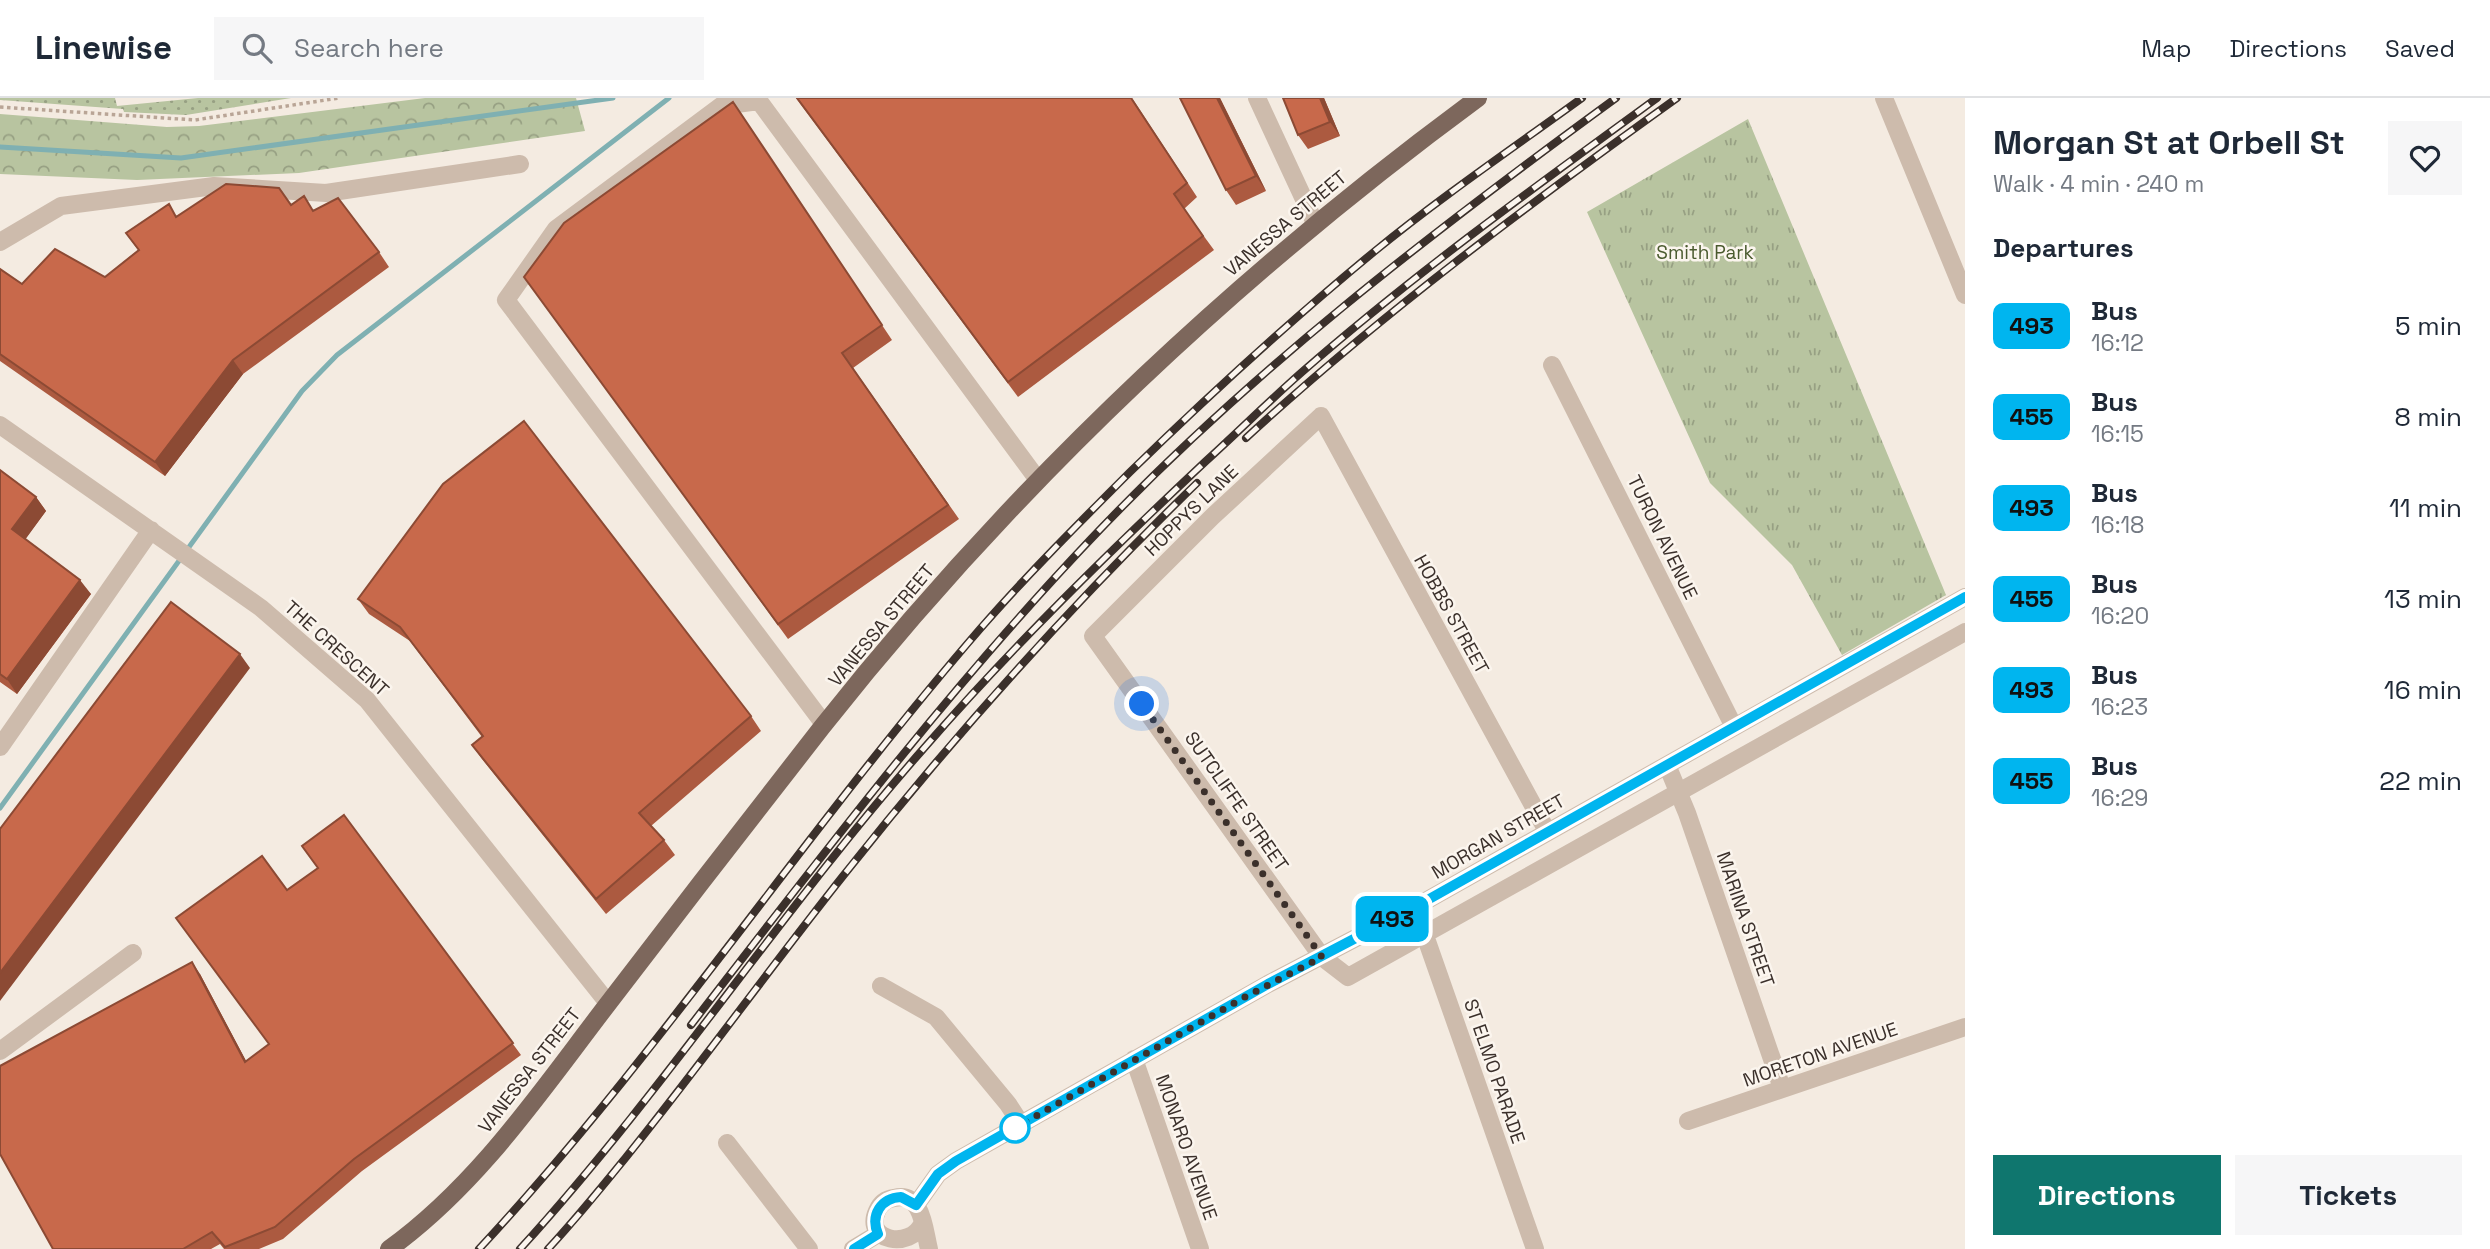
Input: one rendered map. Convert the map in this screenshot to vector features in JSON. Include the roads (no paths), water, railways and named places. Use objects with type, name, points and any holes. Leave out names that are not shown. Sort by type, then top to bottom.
[{"type":"main road","name":"VANESSA STREET","points":[[389,1249],[431,1218],[474,1172],[539,1094],[824,724],[934,593],[1038,480],[1176,345],[1315,223],[1478,98]]},
{"type":"street","points":[[1257,98],[1315,223]]},
{"type":"street","points":[[1884,98],[1965,295]]},
{"type":"street","points":[[824,724],[506,300],[556,229],[721,106],[759,101],[1038,480]]},
{"type":"street","points":[[0,242],[61,206],[214,186],[326,192],[520,164]]},
{"type":"street","name":"TURON AVENUE","points":[[1552,365],[1734,727]]},
{"type":"street","name":"HOPPYS LANE","points":[[1093,636],[1212,517],[1321,416]]},
{"type":"street","name":"HOBBS STREET","points":[[1321,416],[1547,831]]},
{"type":"street","name":"THE CRESCENT","points":[[0,425],[261,608],[367,700],[608,1003]]},
{"type":"street","points":[[0,747],[152,530]]},
{"type":"street","name":"MORGAN STREET","points":[[916,1205],[938,1174],[956,1161],[1134,1059],[1415,907],[1965,597]]},
{"type":"street","points":[[1322,957],[1348,977],[1965,632]]},
{"type":"street","name":"SUTCLIFFE STREET","points":[[1093,636],[1322,957]]},
{"type":"street","name":"MARINA STREET","points":[[1667,765],[1679,791],[1782,1088]]},
{"type":"street","name":"ST ELMO PARADE","points":[[1415,907],[1535,1249]]},
{"type":"street","points":[[0,1051],[133,953]]},
{"type":"street","points":[[881,986],[936,1017],[1008,1104],[1021,1124]]},
{"type":"street","name":"MORETON AVENUE","points":[[1688,1121],[1965,1027]]},
{"type":"street","name":"MONARO AVENUE","points":[[1134,1059],[1200,1249]]},
{"type":"street","points":[[727,1143],[809,1249]]},
{"type":"street","points":[[886,1241],[874,1222],[876,1214],[886,1201],[901,1197],[920,1210],[929,1249]]},
{"type":"street","points":[[853,1249],[886,1241],[902,1244],[910,1242],[916,1237],[922,1224]]},
{"type":"waterway","points":[[0,147],[181,158],[613,98]]},
{"type":"waterway","points":[[0,808],[302,391],[337,355],[669,98]]},
{"type":"railway","points":[[479,1249],[609,1098],[916,705],[1053,549],[1190,415],[1343,277],[1425,211],[1582,98]]},
{"type":"railway","points":[[691,1025],[934,716],[1037,598],[1150,479],[1213,419],[1343,307],[1410,253],[1616,98]]},
{"type":"railway","points":[[520,1249],[624,1126],[873,808],[958,709],[1062,601],[1206,461],[1344,336],[1476,231],[1657,98]]},
{"type":"railway","points":[[1246,438],[1402,304],[1677,98]]},
{"type":"railway","points":[[548,1249],[627,1156],[816,911],[927,773],[1058,625],[1197,483]]},
{"type":"park label","name":"Smith Park","points":[[1705,252]]}]
